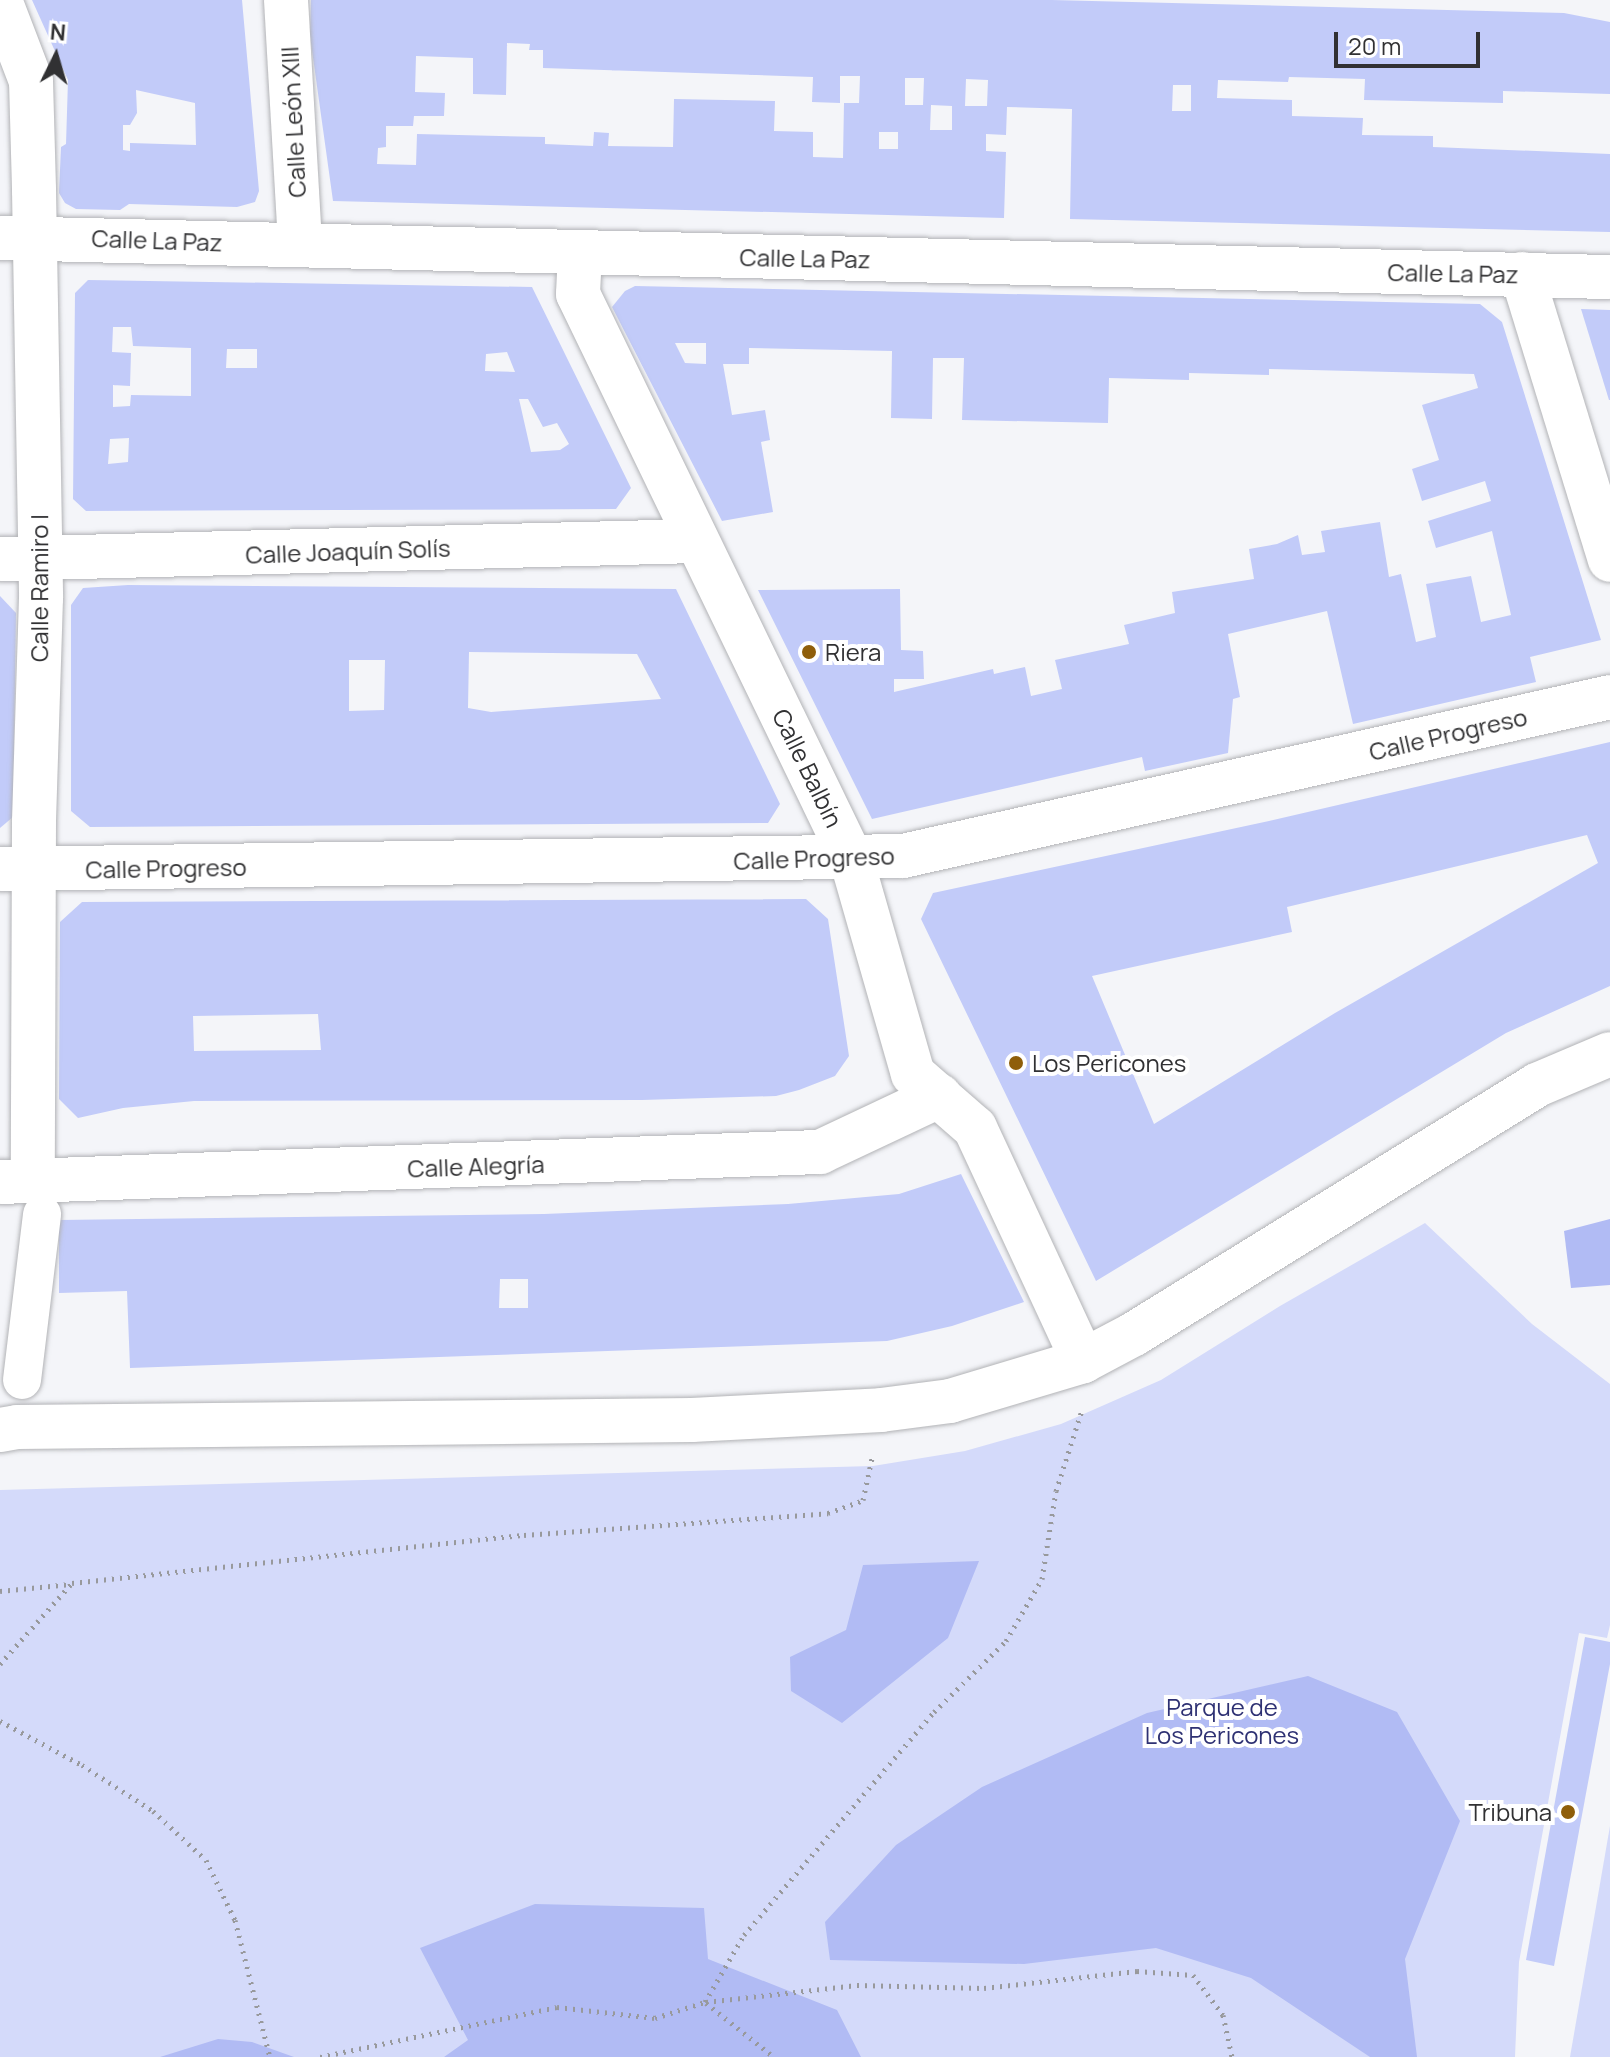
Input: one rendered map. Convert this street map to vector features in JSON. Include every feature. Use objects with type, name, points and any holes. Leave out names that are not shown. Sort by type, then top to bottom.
[{"type":"street","name":"Calle Ramiro I","points":[[0,0],[31,81],[18,237],[20,560],[17,869],[25,1192],[22,1380]]},
{"type":"street","name":"Calle León XIII","points":[[286,0],[300,243]]},
{"type":"street","name":"Calle La Paz","points":[[18,237],[1610,277]]},
{"type":"street","name":"Calle Balbín","points":[[580,253],[578,294],[851,858],[913,1074],[975,1128],[1083,1361]]},
{"type":"street","points":[[1522,274],[1610,560]]},
{"type":"street","name":"Calle Joaquín Solís","points":[[20,560],[695,541]]},
{"type":"street","name":"Calle Progreso","points":[[17,869],[903,856],[1610,697]]},
{"type":"street","points":[[0,1430],[17,1427],[692,1420],[881,1410],[950,1401],[1083,1361],[1134,1334],[1537,1085],[1610,1054]]},
{"type":"street","name":"Calle Alegría","points":[[25,1192],[820,1152],[939,1096]]},
{"type":"path","points":[[705,2002],[744,1935],[934,1712],[1006,1641],[1042,1579],[1056,1491],[1084,1406]]},
{"type":"path","points":[[0,1591],[524,1535],[828,1513],[863,1500],[872,1458]]},
{"type":"path","points":[[0,1664],[72,1583]]},
{"type":"path","points":[[0,1721],[82,1765],[153,1811],[206,1860],[235,1920],[270,2057]]},
{"type":"path","points":[[320,2057],[557,2007],[655,2018],[705,2002],[857,1985],[984,1988],[1137,1971],[1193,1975],[1223,2015],[1232,2057]]},
{"type":"path","points":[[705,2002],[774,2057]]},
{"type":"green space","points":[[1610,1219],[1610,1285],[1571,1288],[1564,1231]]},
{"type":"green space","name":"Parque de Los Pericones","points":[[1425,1223],[1532,1324],[1610,1384],[1610,1625],[1607,1638],[1579,1633],[1519,1962],[1515,2057],[0,2057],[0,1490],[873,1466],[965,1451],[1061,1424],[1161,1380],[1280,1306]]},
{"type":"green space","points":[[979,1561],[948,1638],[842,1723],[791,1691],[790,1657],[846,1630],[863,1565]]},
{"type":"green space","points":[[1308,1676],[1397,1712],[1460,1821],[1405,1959],[1417,2057],[1370,2057],[1251,1978],[1156,1948],[1024,1964],[830,1960],[825,1922],[896,1845],[982,1787],[1147,1713]]},
{"type":"green space","points":[[1610,1826],[1610,2057],[1570,2057]]},
{"type":"green space","points":[[535,1904],[704,1908],[708,1959],[837,2010],[861,2057],[444,2057],[468,2040],[420,1948]]},
{"type":"green space","points":[[218,2039],[252,2042],[294,2057],[160,2057]]},
{"type":"building","points":[[32,0],[242,0],[259,191],[255,202],[237,207],[129,204],[120,210],[76,209],[65,203],[59,193],[61,147],[66,144],[68,80]],"holes":[[[136,90],[195,103],[196,145],[130,143],[130,151],[123,150],[123,125],[130,125],[137,113]]]},
{"type":"building","points":[[311,0],[1052,0],[1564,13],[1610,22],[1610,94],[1503,91],[1503,103],[1364,100],[1365,79],[1289,77],[1288,82],[1218,80],[1217,98],[1292,100],[1292,116],[1363,118],[1362,135],[1433,136],[1433,147],[1610,154],[1610,232],[1070,219],[1072,109],[1007,107],[1006,135],[986,134],[986,151],[1006,152],[1004,218],[333,201],[310,36]],"holes":[[[507,43],[530,44],[529,50],[543,50],[543,68],[813,77],[812,102],[840,103],[840,76],[860,76],[859,103],[844,103],[843,158],[813,157],[813,132],[774,131],[775,101],[674,99],[673,147],[608,146],[609,133],[594,132],[593,146],[545,144],[545,137],[417,134],[416,165],[377,164],[378,148],[386,147],[386,126],[413,126],[414,116],[444,116],[445,93],[415,92],[416,56],[473,58],[473,94],[506,95]],[[905,78],[924,78],[923,105],[905,105]],[[966,79],[988,80],[987,106],[965,106]],[[1173,85],[1191,85],[1191,111],[1172,111]],[[931,105],[952,106],[952,130],[930,130]],[[879,132],[898,132],[898,149],[879,149]]]},
{"type":"building","points":[[88,280],[532,287],[631,488],[616,509],[86,511],[73,499],[75,293]],"holes":[[[113,327],[131,327],[133,346],[191,348],[191,396],[131,395],[130,406],[113,407],[113,385],[130,386],[131,353],[112,352]],[[227,349],[257,349],[257,368],[226,368]],[[507,352],[515,372],[485,371],[486,354]],[[519,399],[528,399],[543,427],[557,423],[569,444],[560,450],[531,452]],[[129,438],[128,462],[108,464],[110,439]]]},
{"type":"building","points":[[635,286],[1480,304],[1502,322],[1601,640],[1530,657],[1536,682],[1353,724],[1327,611],[1228,634],[1240,697],[1233,699],[1228,753],[1145,771],[1142,757],[872,819],[758,590],[900,589],[901,650],[923,651],[924,679],[894,679],[894,692],[993,669],[994,674],[1025,667],[1031,696],[1062,689],[1055,660],[1129,644],[1124,625],[1175,613],[1172,592],[1254,579],[1249,549],[1277,544],[1298,535],[1302,555],[1325,552],[1321,531],[1380,522],[1389,577],[1401,574],[1416,642],[1436,637],[1426,584],[1471,576],[1481,622],[1511,615],[1492,531],[1436,548],[1428,521],[1491,501],[1485,481],[1422,501],[1412,469],[1439,460],[1422,405],[1478,388],[1474,374],[1269,369],[1269,375],[1189,373],[1189,380],[1109,378],[1108,423],[962,420],[964,358],[933,358],[932,419],[891,418],[892,351],[749,348],[749,364],[723,364],[732,415],[765,410],[770,440],[761,442],[773,512],[722,521],[612,307],[625,291]],"holes":[[[675,343],[706,343],[706,364],[685,363]]]},
{"type":"building","points":[[1581,309],[1610,310],[1610,400],[1609,400]]},
{"type":"building","points":[[128,585],[676,589],[780,804],[768,823],[90,827],[71,811],[71,605],[83,588]],"holes":[[[469,652],[637,654],[661,699],[491,712],[468,708]],[[349,660],[385,660],[384,710],[349,711]]]},
{"type":"building","points":[[0,596],[16,613],[13,817],[0,828]]},
{"type":"building","points":[[1610,742],[1610,986],[1506,1033],[1096,1281],[921,919],[933,893],[1269,821]],"holes":[[[1587,835],[1598,863],[1335,1013],[1154,1124],[1092,976],[1292,932],[1287,907]]]},
{"type":"building","points":[[806,899],[828,919],[849,1056],[835,1076],[776,1096],[642,1100],[194,1101],[123,1108],[78,1118],[59,1099],[60,922],[82,902]],"holes":[[[318,1014],[321,1050],[194,1051],[193,1016]]]},
{"type":"building","points":[[961,1174],[1024,1302],[952,1326],[887,1341],[130,1368],[127,1291],[59,1293],[59,1220],[544,1214],[788,1204],[899,1194]],"holes":[[[500,1279],[528,1279],[528,1308],[499,1308]]]},
{"type":"building","name":"Tribuna","points":[[1585,1637],[1610,1642],[1610,1664],[1554,1966],[1526,1960]]},
{"type":"place","name":"Riera","points":[[809,652]]},
{"type":"place","name":"Los Pericones","points":[[1016,1063]]},
{"type":"place","name":"Tribuna","points":[[1568,1812]]}]
